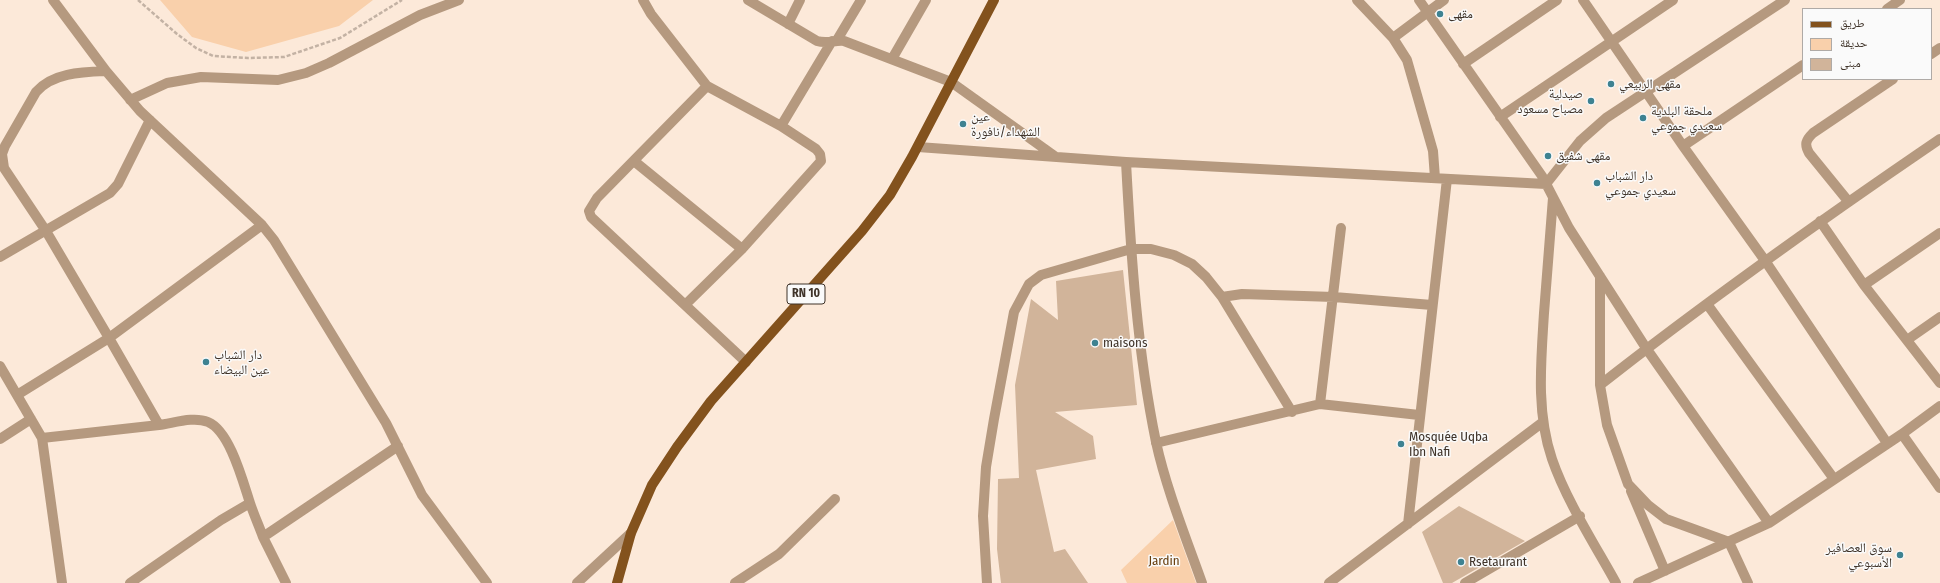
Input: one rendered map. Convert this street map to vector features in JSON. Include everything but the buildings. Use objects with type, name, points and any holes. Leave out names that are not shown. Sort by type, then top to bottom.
[{"type":"main road","name":"RN 10","points":[[616,583],[631,533],[652,485],[677,447],[711,401],[871,219],[890,195],[918,147],[994,0]]},
{"type":"street","points":[[53,0],[106,71],[130,100],[262,225],[293,271],[386,423],[422,494],[487,583]]},
{"type":"street","points":[[130,100],[167,83],[201,77],[278,80],[306,73],[329,63],[420,15],[459,0]]},
{"type":"street","points":[[643,0],[651,14],[707,86],[781,126],[816,149],[820,154],[821,161],[742,249],[685,305]]},
{"type":"street","points":[[748,0],[817,41],[825,44],[835,41],[844,41],[952,82],[1056,156]]},
{"type":"street","points":[[788,24],[800,0]]},
{"type":"street","points":[[781,126],[861,0]]},
{"type":"street","points":[[892,59],[926,0]]},
{"type":"street","points":[[1357,0],[1392,38],[1411,69],[1433,151],[1435,178]]},
{"type":"street","points":[[1419,0],[1546,184],[1569,228],[1646,348],[1769,523]]},
{"type":"street","points":[[1392,38],[1444,0]]},
{"type":"street","points":[[1463,64],[1557,0]]},
{"type":"street","points":[[1584,0],[1645,91],[1766,262],[1888,443]]},
{"type":"street","points":[[1500,117],[1672,0]]},
{"type":"street","points":[[1546,184],[1580,141],[1606,118],[1785,0]]},
{"type":"street","points":[[1684,146],[1802,67]]},
{"type":"street","points":[[106,71],[62,76],[52,79],[42,85],[36,92],[3,150],[2,154],[4,168],[46,231],[159,425]]},
{"type":"street","points":[[1848,201],[1809,153],[1806,146],[1806,140],[1813,133],[1892,80]]},
{"type":"street","points":[[707,86],[597,198],[589,210],[591,217],[746,362]]},
{"type":"street","points":[[0,257],[110,194],[118,184],[150,120]]},
{"type":"street","points":[[1600,385],[1646,348],[1766,262],[1820,220],[1940,139]]},
{"type":"street","points":[[918,147],[1126,162],[1546,184]]},
{"type":"street","points":[[634,161],[742,249]]},
{"type":"street","points":[[1126,162],[1131,249],[1145,378],[1156,443],[1180,521],[1202,583]]},
{"type":"street","points":[[1408,524],[1419,415],[1447,179]]},
{"type":"street","points":[[1553,197],[1540,365],[1540,400],[1543,422],[1552,460],[1616,583]]},
{"type":"street","points":[[1820,220],[1864,285],[1940,383]]},
{"type":"street","points":[[17,395],[109,338],[262,225]]},
{"type":"street","points":[[1320,404],[1334,297],[1341,228]]},
{"type":"street","points":[[1864,285],[1940,233]]},
{"type":"street","points":[[987,583],[983,516],[986,467],[1014,312],[1029,284],[1041,275],[1131,249],[1151,249],[1180,258],[1192,264],[1206,277],[1222,297],[1292,412]]},
{"type":"street","points":[[1600,276],[1600,385],[1607,425],[1628,484],[1665,571]]},
{"type":"street","points":[[1222,297],[1242,294],[1334,297],[1432,305]]},
{"type":"street","points":[[1707,304],[1834,479]]},
{"type":"street","points":[[1907,340],[1940,317]]},
{"type":"street","points":[[0,366],[42,438],[62,583]]},
{"type":"street","points":[[1156,443],[1292,412],[1320,404],[1419,415]]},
{"type":"street","points":[[1638,583],[1769,523],[1902,434],[1940,406]]},
{"type":"street","points":[[0,439],[31,419]]},
{"type":"street","points":[[42,438],[159,425],[198,419],[210,422],[226,441],[236,460],[263,537],[286,583]]},
{"type":"street","points":[[1329,583],[1543,422]]},
{"type":"street","points":[[1902,434],[1940,488]]},
{"type":"street","points":[[263,537],[398,446]]},
{"type":"street","points":[[1628,484],[1648,505],[1666,519],[1729,542],[1748,583]]},
{"type":"street","points":[[735,583],[779,554],[835,499]]},
{"type":"street","points":[[130,583],[221,520],[250,503]]},
{"type":"street","points":[[1465,583],[1580,516]]},
{"type":"street","points":[[577,583],[631,533]]},
{"type":"path","points":[[138,0],[177,34],[196,48],[213,56],[248,58],[284,57],[340,38],[402,0]]},
{"type":"green space","points":[[160,0],[373,0],[339,26],[246,52],[192,37]]},
{"type":"green space","name":"Jardin","points":[[1173,520],[1196,583],[1127,583],[1121,570]]},
{"type":"place","name":"مقهى","points":[[1440,14]]},
{"type":"place","name":"مقهى الربيعي","points":[[1611,84]]},
{"type":"place","name":"صيدلية مصباح مسعود","points":[[1591,101]]},
{"type":"place","name":"ملحقة البلدية سعيدي جموعي","points":[[1643,118]]},
{"type":"place","name":"عين الشهداء/نافورة","points":[[963,124]]},
{"type":"place","name":"مقهى شفيق","points":[[1548,156]]},
{"type":"place","name":"دار الشباب سعيدي جموعي","points":[[1597,183]]},
{"type":"place","name":"maisons","points":[[1095,343]]},
{"type":"place","name":"دار الشباب عين البيضاء","points":[[206,362]]},
{"type":"place","name":"Mosquée Uqba Ibn Nafi","points":[[1401,444]]},
{"type":"place","name":"سوق العصافير الأسبوعي","points":[[1900,555]]},
{"type":"place","name":"Rsetaurant","points":[[1461,562]]}]
